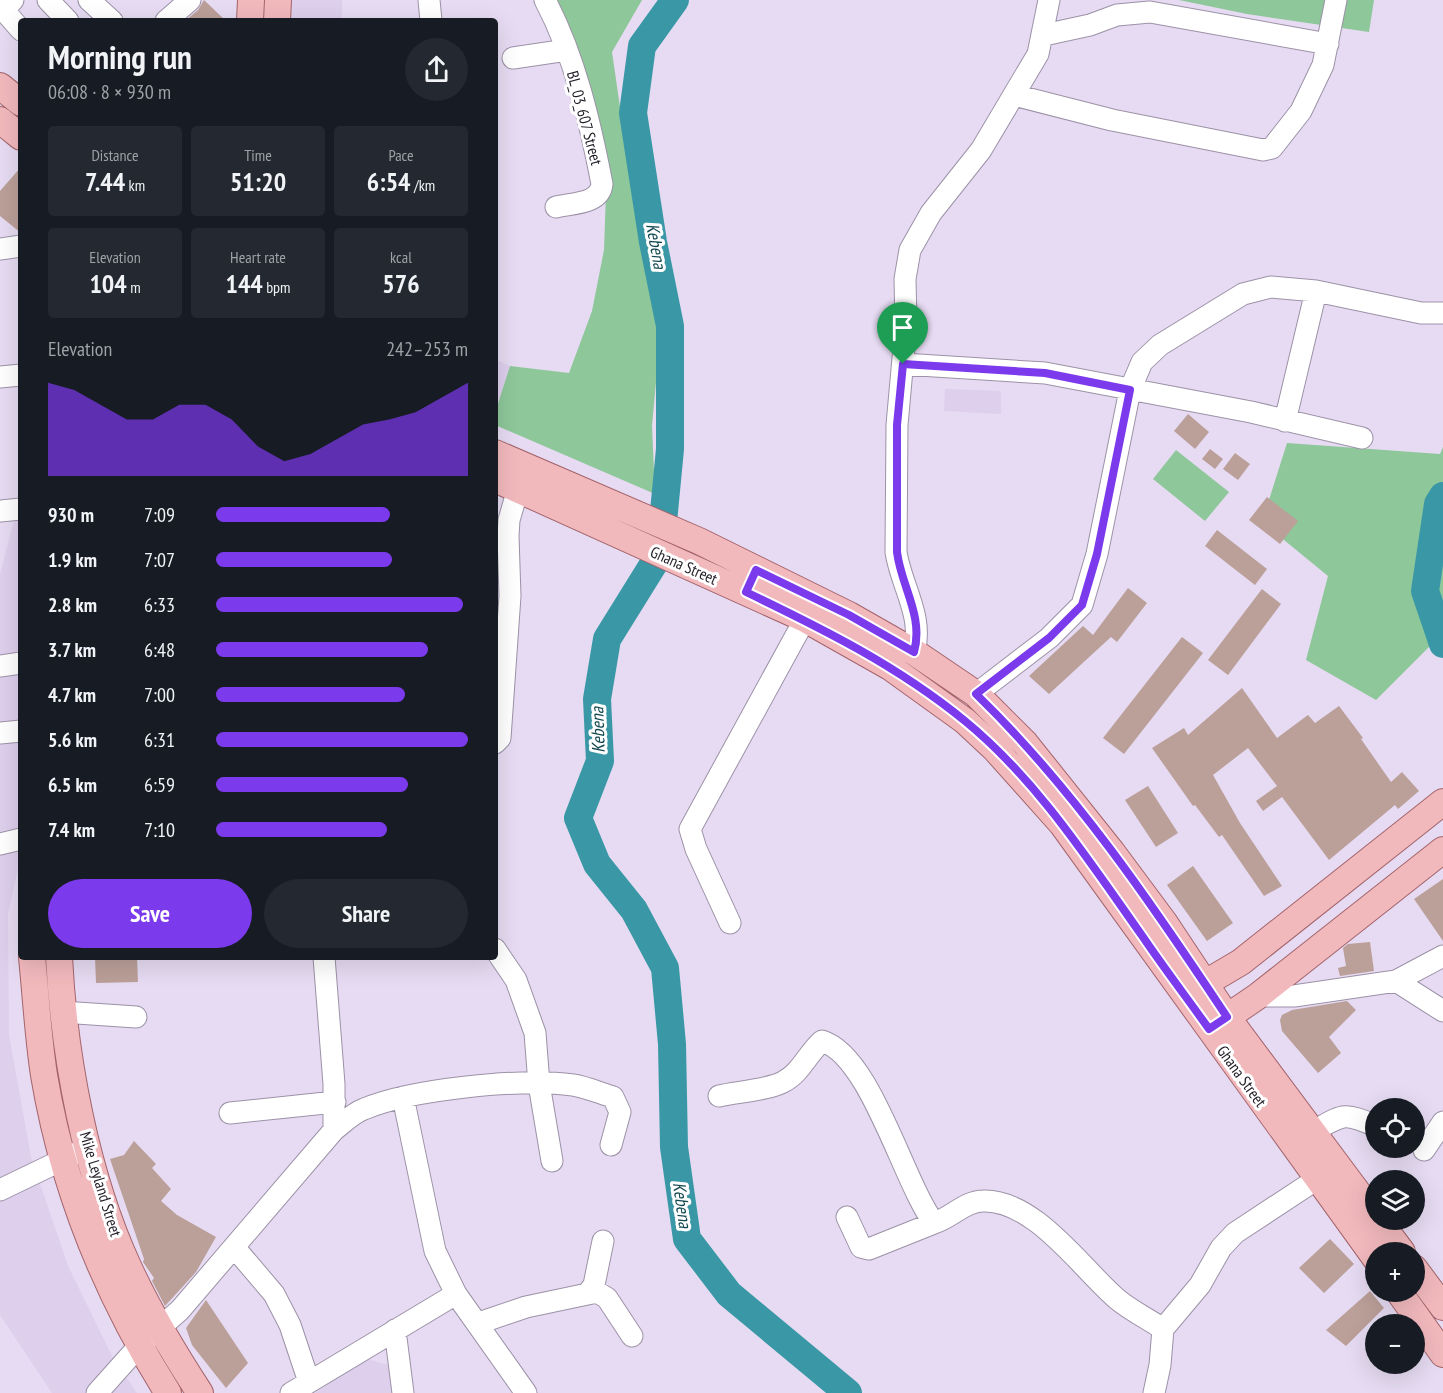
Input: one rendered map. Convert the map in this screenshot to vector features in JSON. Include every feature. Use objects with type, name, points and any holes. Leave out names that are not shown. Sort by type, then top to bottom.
[{"type":"main road","points":[[250,18],[251,0]]},
{"type":"main road","points":[[277,18],[278,0]]},
{"type":"main road","points":[[0,86],[18,101]]},
{"type":"main road","points":[[0,120],[18,135]]},
{"type":"main road","name":"Ghana Street","points":[[498,454],[699,541],[805,619],[850,643],[920,687],[965,721],[995,749],[1062,824],[1143,938],[1195,990],[1317,1179],[1365,1244]]},
{"type":"main road","name":"Ghana Street","points":[[501,483],[693,570],[751,581],[849,615],[914,652],[976,694],[1025,743],[1164,922],[1195,990]]},
{"type":"main road","points":[[1195,990],[1241,962],[1443,802]]},
{"type":"main road","points":[[1218,1023],[1258,996],[1365,909],[1443,850]]},
{"type":"main road","points":[[1365,909],[1379,853]]},
{"type":"main road","points":[[1143,938],[1164,922]]},
{"type":"main road","name":"Mike Leyland Street","points":[[32,960],[44,1075],[62,1159],[106,1280],[139,1346],[168,1393]]},
{"type":"main road","name":"Mike Leyland Street","points":[[59,960],[62,1012],[77,1099],[113,1230],[128,1266],[160,1326],[200,1393]]},
{"type":"main road","name":"Ghana Street","points":[[1218,1023],[1314,1131],[1365,1203]]},
{"type":"main road","name":"Ghana Street","points":[[1385,1230],[1394,1242]]},
{"type":"main road","points":[[1425,1283],[1443,1307]]},
{"type":"main road","points":[[1406,1302],[1443,1354]]},
{"type":"street","points":[[13,0],[8,5],[7,14],[18,27]]},
{"type":"street","points":[[48,0],[65,18]]},
{"type":"street","points":[[89,0],[109,18]]},
{"type":"street","points":[[169,18],[190,0]]},
{"type":"street","points":[[429,0],[431,18]]},
{"type":"street","name":"BL_03_607 Street","points":[[545,0],[567,50],[590,125],[602,184],[601,190],[594,199],[556,207]]},
{"type":"street","points":[[914,652],[917,626],[905,583],[899,571],[897,552],[897,425],[903,364],[905,279],[910,249],[931,213],[981,150],[1038,54],[1044,35],[1048,0]]},
{"type":"street","points":[[1014,95],[1112,120],[1263,150],[1272,148],[1300,111],[1323,65],[1336,0]]},
{"type":"street","points":[[1044,35],[1090,25],[1117,15],[1150,12],[1328,44]]},
{"type":"street","points":[[513,58],[567,50]]},
{"type":"street","points":[[0,249],[18,246]]},
{"type":"street","points":[[976,694],[1049,638],[1082,605],[1097,554],[1130,390],[1142,362],[1160,345],[1243,294],[1271,287],[1316,291],[1388,308],[1421,313],[1443,313]]},
{"type":"street","points":[[1285,421],[1316,291]]},
{"type":"street","points":[[903,364],[1045,373],[1251,412],[1362,438]]},
{"type":"street","points":[[0,377],[18,375]]},
{"type":"street","points":[[498,740],[500,738],[510,596],[509,520],[501,483]]},
{"type":"street","points":[[0,511],[18,509]]},
{"type":"street","points":[[730,923],[696,849],[690,829],[805,619]]},
{"type":"street","points":[[0,666],[18,663]]},
{"type":"street","points":[[0,733],[18,730]]},
{"type":"street","points":[[0,844],[18,840]]},
{"type":"street","points":[[498,954],[516,980],[535,1033],[539,1084],[552,1161]]},
{"type":"street","points":[[1258,996],[1294,996],[1396,981],[1443,956]]},
{"type":"street","points":[[324,960],[335,1102],[334,1131]]},
{"type":"street","points":[[1396,981],[1443,1011]]},
{"type":"street","points":[[62,1012],[136,1017]]},
{"type":"street","points":[[719,1096],[783,1082],[797,1071],[817,1045],[822,1041],[829,1043],[850,1064],[865,1085],[891,1136],[923,1210],[934,1223]]},
{"type":"street","points":[[97,1393],[139,1346],[180,1310],[334,1131],[361,1110],[403,1097],[451,1090],[539,1084],[574,1085],[613,1097],[620,1112],[611,1145]]},
{"type":"street","points":[[403,1097],[435,1251],[456,1294],[479,1323],[526,1393]]},
{"type":"street","points":[[230,1113],[335,1102]]},
{"type":"street","points":[[1314,1131],[1339,1117],[1350,1115],[1365,1121]]},
{"type":"street","points":[[1427,1151],[1443,1122]]},
{"type":"street","points":[[0,1190],[89,1147]]},
{"type":"street","points":[[1154,1393],[1160,1365],[1163,1329],[1200,1285],[1221,1248],[1235,1233],[1317,1179]]},
{"type":"street","points":[[846,1216],[861,1247],[869,1249],[945,1220],[969,1204],[982,1201],[995,1202],[1020,1212],[1055,1235],[1090,1274],[1119,1301],[1163,1329]]},
{"type":"street","points":[[588,1293],[594,1285],[603,1241]]},
{"type":"street","points":[[234,1247],[274,1294],[290,1325],[300,1388],[456,1294]]},
{"type":"street","points":[[479,1323],[526,1307],[597,1292],[607,1298],[632,1336]]},
{"type":"street","points":[[395,1330],[403,1393]]},
{"type":"shaded area","points":[[291,0],[342,0],[342,18],[290,18]]},
{"type":"shaded area","points":[[498,360],[510,366],[498,404]]},
{"type":"shaded area","points":[[945,389],[1001,391],[1001,414],[944,411]]},
{"type":"shaded area","points":[[18,504],[18,869],[8,914],[9,1035],[31,1157],[68,1266],[112,1356],[137,1393],[52,1393],[0,1315],[0,575]]},
{"type":"shaded area","points":[[367,1359],[388,1365],[392,1393],[315,1393]]},
{"type":"green space","points":[[552,0],[642,0],[612,52],[621,114],[661,327],[652,426],[655,494],[498,426],[498,404],[510,366],[569,373],[592,311],[604,250],[606,192]]},
{"type":"green space","points":[[1179,0],[1374,0],[1369,32],[1247,14]]},
{"type":"green space","points":[[1287,443],[1440,454],[1443,447],[1443,633],[1376,700],[1306,660],[1328,576],[1262,522]]},
{"type":"green space","points":[[1176,450],[1229,492],[1205,521],[1153,479]]},
{"type":"building","points":[[204,0],[223,18],[189,18],[198,10]]},
{"type":"building","points":[[18,170],[18,231],[0,216],[0,191]]},
{"type":"building","points":[[1188,414],[1209,432],[1195,449],[1174,431]]},
{"type":"building","points":[[1210,449],[1223,459],[1215,469],[1202,459]]},
{"type":"building","points":[[1235,453],[1250,464],[1238,480],[1223,469]]},
{"type":"building","points":[[1267,497],[1298,521],[1280,544],[1249,520]]},
{"type":"building","points":[[1217,530],[1267,569],[1255,585],[1205,546]]},
{"type":"building","points":[[1128,588],[1147,603],[1117,642],[1111,637],[1049,694],[1029,676],[1083,626],[1093,635]]},
{"type":"building","points":[[1262,589],[1281,604],[1228,675],[1208,660]]},
{"type":"building","points":[[1182,637],[1203,653],[1124,754],[1103,738]]},
{"type":"building","points":[[1242,688],[1277,738],[1308,715],[1315,723],[1339,706],[1391,782],[1402,772],[1419,791],[1398,809],[1395,805],[1329,860],[1282,797],[1263,811],[1256,801],[1277,786],[1248,748],[1213,775],[1240,823],[1282,886],[1264,896],[1222,835],[1219,837],[1195,805],[1193,806],[1152,748],[1184,728],[1188,735]]},
{"type":"building","points":[[1148,786],[1178,833],[1156,847],[1125,800]]},
{"type":"building","points":[[1193,866],[1233,923],[1207,941],[1167,885]]},
{"type":"building","points":[[1443,879],[1443,941],[1414,899]]},
{"type":"building","points":[[1370,942],[1374,971],[1340,976],[1338,968],[1346,966],[1343,948],[1348,944]]},
{"type":"building","points":[[95,960],[137,960],[138,982],[96,983]]},
{"type":"building","points":[[1347,1001],[1356,1010],[1329,1037],[1341,1053],[1318,1073],[1282,1031],[1280,1020],[1282,1015],[1292,1010]]},
{"type":"building","points":[[134,1141],[156,1164],[152,1168],[171,1189],[161,1201],[177,1215],[216,1237],[196,1272],[165,1306],[152,1281],[154,1278],[143,1262],[144,1259],[110,1159],[124,1155]]},
{"type":"building","points":[[1330,1239],[1354,1264],[1324,1293],[1299,1268]]},
{"type":"building","points":[[1365,1295],[1365,1302],[1379,1302],[1384,1308],[1378,1314],[1365,1314],[1365,1327],[1346,1346],[1326,1330]]},
{"type":"building","points":[[206,1300],[248,1363],[226,1388],[192,1345],[186,1328]]},
{"type":"waterway","name":"Kebena","points":[[675,0],[642,46],[633,113],[653,242],[670,326],[670,449],[663,522],[666,544],[607,639],[597,699],[600,761],[578,818],[597,864],[634,910],[665,968],[672,1044],[674,1147],[687,1239],[729,1294],[848,1393]]},
{"type":"waterway","points":[[1443,496],[1438,504],[1425,591],[1443,644]]},
{"type":"route","points":[[903,364],[1045,373],[1130,390],[1097,554],[1082,605],[1049,638],[976,694],[1025,743],[1112,852],[1164,922],[1227,1017],[1209,1029],[1062,824],[995,749],[965,721],[890,667],[805,619],[746,592],[756,570],[849,615],[914,652],[917,626],[905,583],[899,571],[897,552],[897,425],[903,364]]}]
